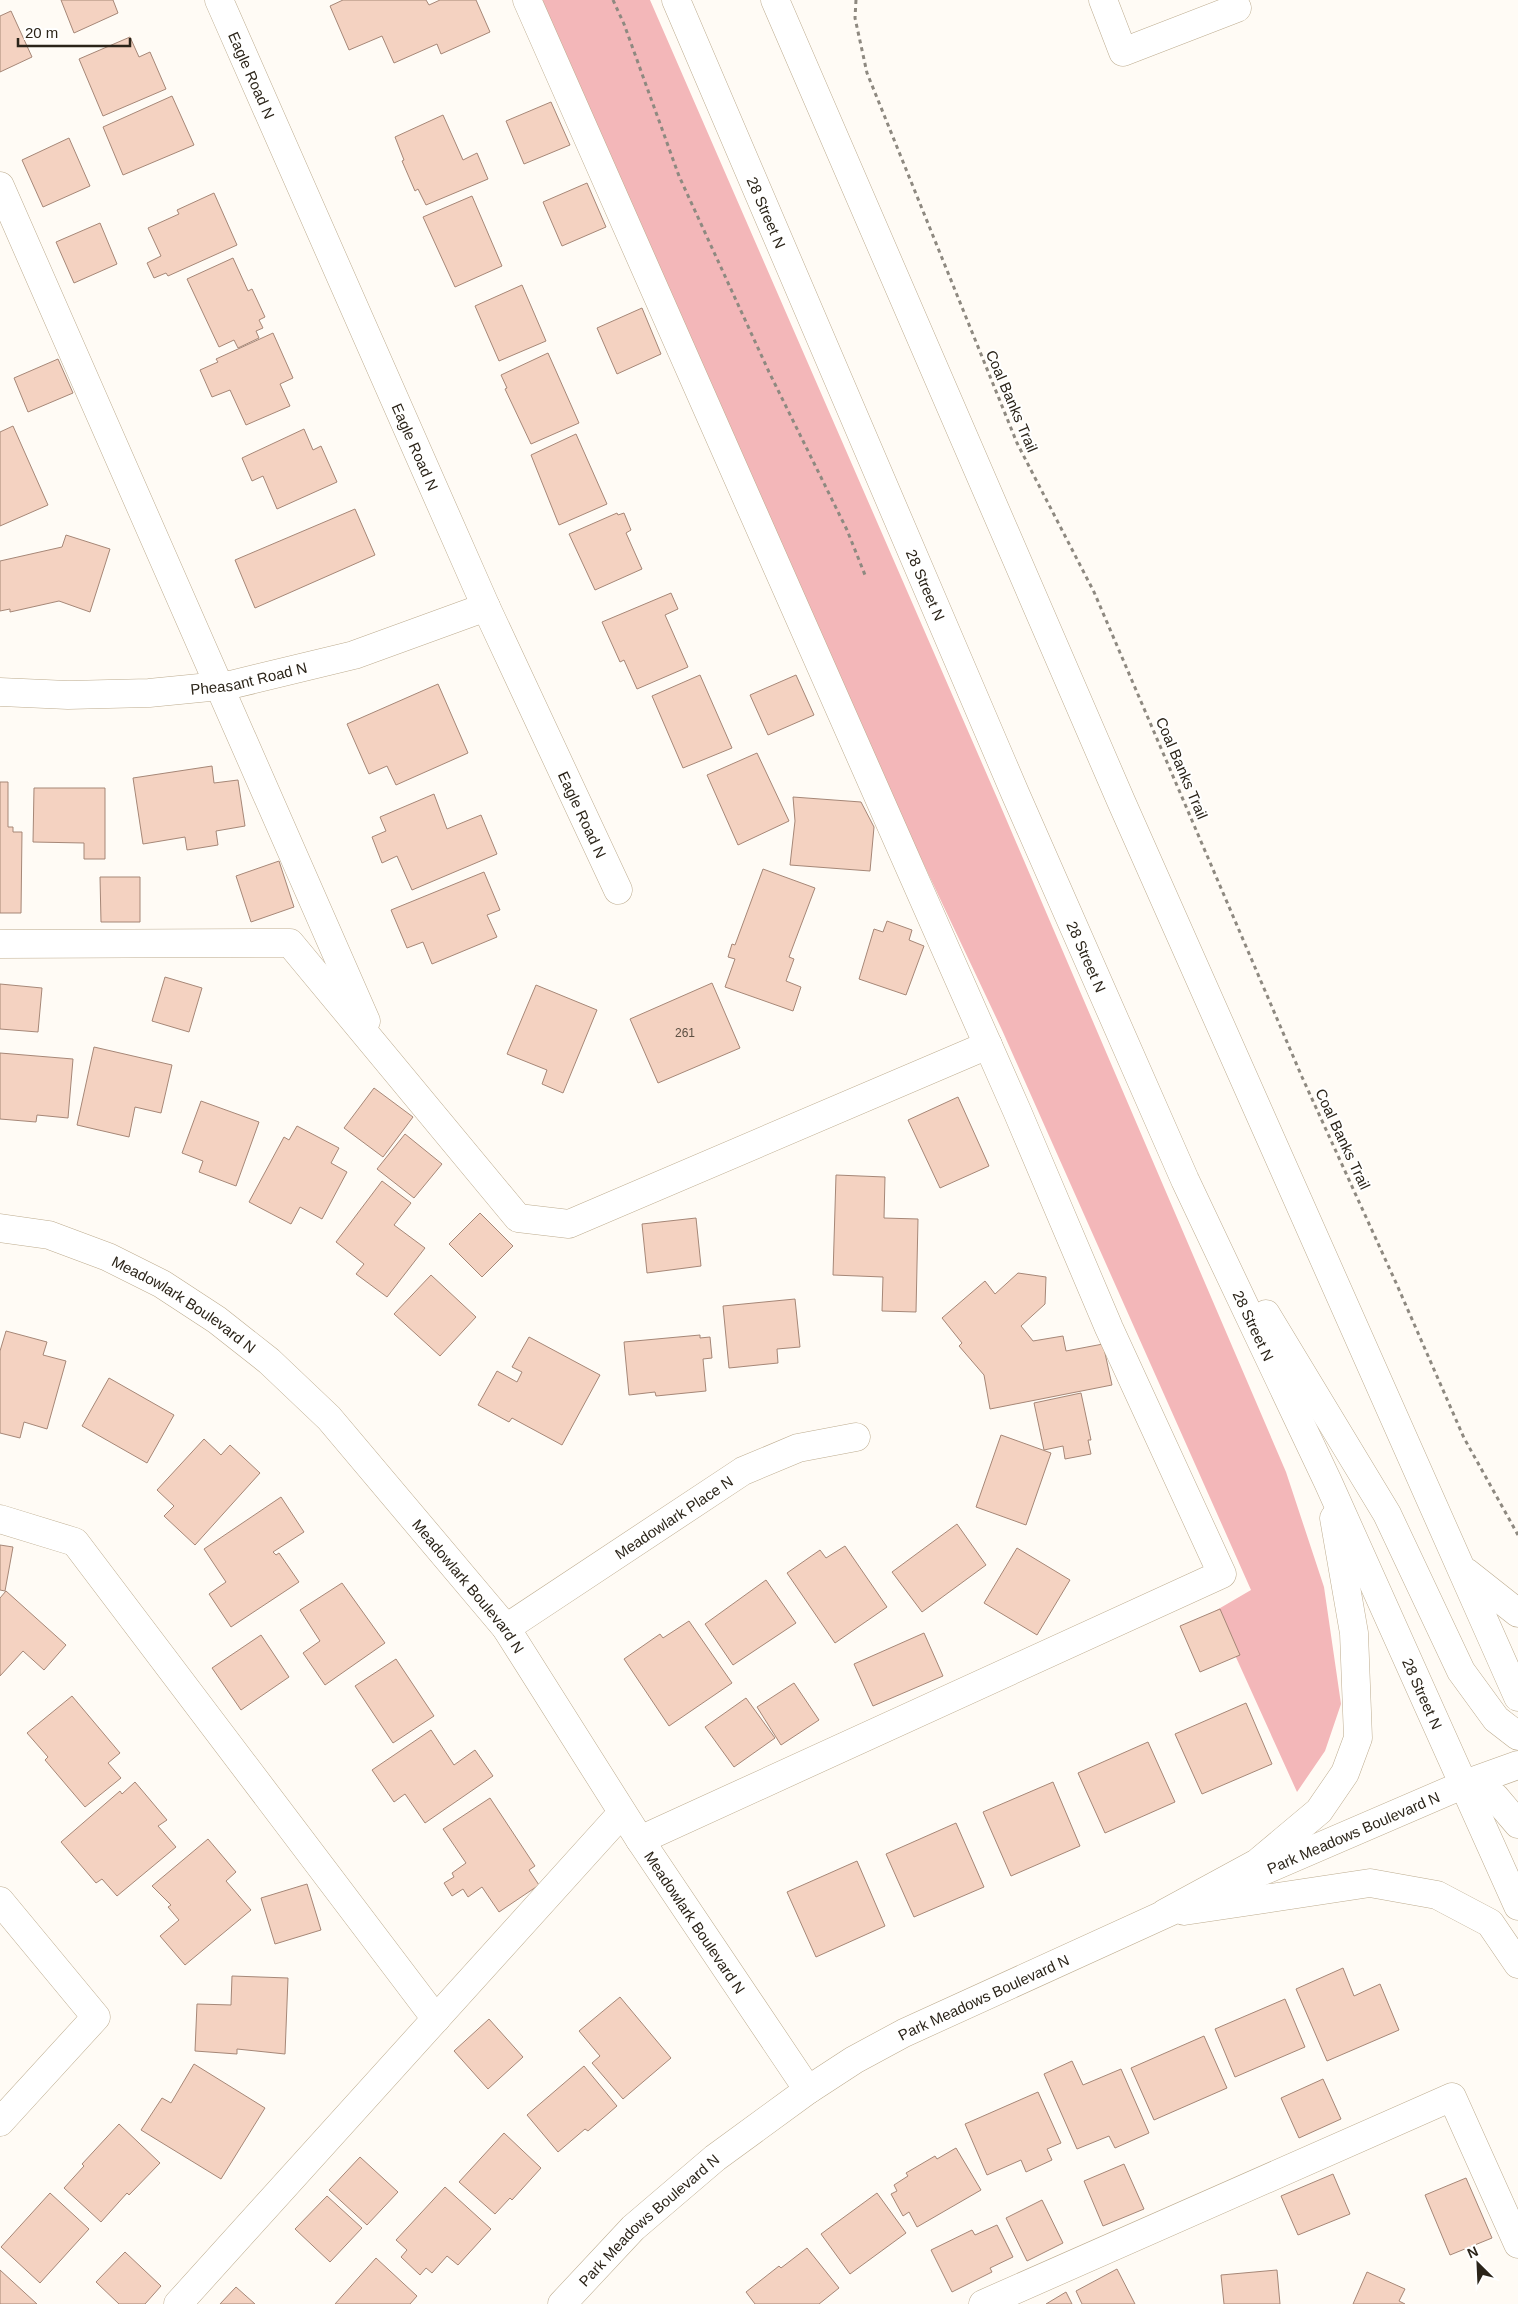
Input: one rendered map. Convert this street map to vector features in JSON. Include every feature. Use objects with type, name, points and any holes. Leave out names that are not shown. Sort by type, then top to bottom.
[{"type":"main road","name":"Eagle Road N","points":[[219,0],[486,607],[618,890]]},
{"type":"main road","points":[[527,0],[988,1045],[1109,1328],[1222,1574],[640,1840]]},
{"type":"main road","name":"28 Street N","points":[[676,0],[1011,784],[1185,1180],[1328,1482],[1465,1784],[1518,1906]]},
{"type":"main road","points":[[775,0],[1121,801],[1518,1696]]},
{"type":"main road","points":[[1103,0],[1123,52],[1237,8],[1233,0]]},
{"type":"main road","points":[[0,186],[379,1051]]},
{"type":"main road","name":"Pheasant Road N","points":[[0,692],[68,696],[220,686],[354,655],[486,607]]},
{"type":"main road","points":[[0,944],[290,943],[320,916]]},
{"type":"main road","points":[[290,943],[518,1218],[569,1224],[988,1045]]},
{"type":"main road","points":[[1185,1180],[1387,1514],[1461,1671],[1496,1720],[1518,1736]]},
{"type":"main road","name":"Meadowlark Boulevard N","points":[[0,1228],[49,1235],[108,1257],[162,1284],[216,1320],[269,1361],[301,1389],[341,1431],[506,1628],[622,1813],[808,2090]]},
{"type":"main road","name":"Meadowlark Place N","points":[[506,1628],[743,1471],[798,1448],[856,1437]]},
{"type":"main road","points":[[1165,1913],[1257,1863],[1319,1811],[1345,1774],[1358,1738],[1354,1633],[1328,1482]]},
{"type":"main road","points":[[0,1519],[75,1542],[436,2018]]},
{"type":"main road","points":[[1463,1570],[1518,1613]]},
{"type":"main road","name":"Park Meadows Boulevard N","points":[[562,2304],[633,2228],[715,2158],[808,2090],[854,2060],[904,2033],[1165,1913],[1465,1784],[1518,1765]]},
{"type":"main road","points":[[1465,1784],[1495,1798],[1518,1824]]},
{"type":"main road","points":[[178,2304],[622,1813]]},
{"type":"main road","points":[[1165,1913],[1370,1883],[1437,1895],[1490,1923],[1518,1964]]},
{"type":"main road","points":[[0,1901],[96,2017],[0,2122]]},
{"type":"main road","points":[[983,2304],[1452,2098],[1518,2244]]},
{"type":"path","points":[[613,0],[682,185],[760,354],[847,530],[865,575]]},
{"type":"path","name":"Coal Banks Trail","points":[[856,0],[855,18],[867,73],[1017,443],[1094,592],[1302,1076],[1394,1277],[1464,1438],[1518,1535]]},
{"type":"shaded area","points":[[524,0],[650,0],[998,800],[1286,1472],[1324,1587],[1341,1704],[1325,1751],[1297,1792],[1215,1611],[1251,1590],[1002,1030],[679,346]]},
{"type":"building","points":[[61,0],[113,0],[118,13],[74,33]]},
{"type":"building","points":[[343,0],[426,0],[429,5],[440,0],[476,0],[490,32],[441,54],[437,44],[394,63],[382,36],[349,50],[330,6]]},
{"type":"building","points":[[11,11],[32,57],[0,72],[0,16]]},
{"type":"building","points":[[130,37],[139,57],[150,52],[166,89],[103,116],[79,59]]},
{"type":"building","points":[[172,96],[194,145],[123,175],[103,127]]},
{"type":"building","points":[[551,102],[570,145],[524,164],[506,121]]},
{"type":"building","points":[[443,115],[463,160],[477,153],[488,179],[426,205],[418,189],[415,191],[402,161],[404,160],[395,137]]},
{"type":"building","points":[[69,138],[90,186],[43,207],[22,160]]},
{"type":"building","points":[[587,183],[606,227],[562,246],[543,202]]},
{"type":"building","points":[[214,193],[237,245],[168,276],[166,273],[154,278],[147,263],[161,256],[148,228],[179,214],[177,210]]},
{"type":"building","points":[[472,196],[502,266],[455,287],[423,217]]},
{"type":"building","points":[[100,223],[117,264],[74,283],[56,242]]},
{"type":"building","points":[[233,258],[248,291],[252,289],[265,317],[259,320],[263,328],[256,331],[259,338],[238,348],[234,340],[219,347],[187,279]]},
{"type":"building","points":[[522,285],[546,341],[499,361],[475,306]]},
{"type":"building","points":[[642,308],[661,354],[617,374],[597,328]]},
{"type":"building","points":[[273,333],[293,378],[280,384],[290,406],[246,425],[230,390],[212,397],[200,370],[218,362],[216,359]]},
{"type":"building","points":[[548,353],[579,423],[531,444],[505,389],[507,388],[501,375]]},
{"type":"building","points":[[58,359],[73,393],[28,412],[14,378]]},
{"type":"building","points":[[13,426],[48,505],[0,526],[0,432]]},
{"type":"building","points":[[304,429],[313,450],[321,446],[337,482],[277,509],[263,476],[252,481],[242,458]]},
{"type":"building","points":[[576,434],[607,504],[559,525],[531,455]]},
{"type":"building","points":[[355,509],[375,555],[255,608],[235,560]]},
{"type":"building","points":[[617,513],[618,515],[624,513],[631,530],[626,533],[642,569],[595,590],[569,534]]},
{"type":"building","points":[[66,535],[110,549],[90,612],[59,601],[10,612],[10,609],[0,611],[0,561],[62,547]]},
{"type":"building","points":[[671,593],[678,609],[665,615],[688,667],[637,689],[624,660],[620,662],[602,622]]},
{"type":"building","points":[[700,675],[732,748],[683,768],[652,696]]},
{"type":"building","points":[[796,675],[814,715],[768,735],[750,695]]},
{"type":"building","points":[[438,684],[468,753],[396,785],[387,766],[369,774],[347,724]]},
{"type":"building","points":[[757,753],[789,821],[738,845],[707,775]]},
{"type":"building","points":[[212,766],[214,783],[238,780],[245,826],[216,831],[218,845],[187,850],[185,837],[143,844],[133,778]]},
{"type":"building","points":[[0,782],[8,782],[8,827],[13,827],[13,832],[22,832],[21,913],[0,913]]},
{"type":"building","points":[[34,788],[105,788],[105,859],[84,859],[84,843],[33,842]]},
{"type":"building","points":[[434,794],[447,829],[481,815],[497,854],[412,890],[397,856],[382,863],[372,837],[386,831],[380,817]]},
{"type":"building","points":[[793,797],[861,802],[874,827],[870,871],[790,865],[795,821]]},
{"type":"building","points":[[279,861],[294,907],[251,922],[236,876]]},
{"type":"building","points":[[763,869],[815,888],[789,957],[794,959],[786,981],[801,987],[793,1011],[725,987],[735,959],[728,957],[732,944],[735,945]]},
{"type":"building","points":[[484,872],[500,910],[487,915],[497,937],[432,964],[423,942],[407,948],[391,910]]},
{"type":"building","points":[[100,877],[140,877],[140,922],[101,922]]},
{"type":"building","points":[[887,921],[912,930],[909,940],[924,946],[906,995],[859,979],[874,929],[883,932]]},
{"type":"building","points":[[165,977],[202,988],[189,1032],[152,1021]]},
{"type":"building","points":[[712,983],[740,1048],[658,1083],[630,1019]]},
{"type":"building","points":[[0,984],[42,988],[38,1032],[0,1029]]},
{"type":"building","points":[[536,985],[597,1010],[563,1093],[542,1084],[547,1070],[507,1054]]},
{"type":"building","points":[[94,1047],[172,1065],[161,1113],[135,1107],[129,1137],[77,1125]]},
{"type":"building","points":[[0,1053],[73,1059],[68,1118],[37,1115],[36,1122],[0,1119]]},
{"type":"building","points":[[374,1088],[413,1117],[383,1157],[344,1128]]},
{"type":"building","points":[[958,1097],[989,1166],[940,1188],[908,1120]]},
{"type":"building","points":[[201,1101],[259,1122],[236,1186],[199,1172],[203,1161],[182,1153]]},
{"type":"building","points":[[297,1126],[339,1148],[331,1163],[347,1172],[322,1219],[300,1207],[291,1224],[249,1202],[284,1137],[289,1140]]},
{"type":"building","points":[[405,1134],[442,1164],[414,1198],[377,1169]]},
{"type":"building","points":[[836,1175],[885,1177],[884,1218],[918,1219],[916,1312],[882,1311],[883,1277],[833,1275]]},
{"type":"building","points":[[382,1181],[411,1203],[394,1225],[425,1248],[387,1297],[356,1274],[364,1264],[336,1242]]},
{"type":"building","points":[[480,1213],[513,1246],[482,1277],[449,1244]]},
{"type":"building","points":[[696,1218],[701,1266],[647,1273],[642,1224]]},
{"type":"building","points":[[1018,1273],[1046,1277],[1045,1304],[1021,1326],[1033,1341],[1063,1336],[1066,1351],[1103,1344],[1112,1385],[990,1409],[984,1375],[959,1346],[962,1343],[942,1318],[985,1281],[995,1294]]},
{"type":"building","points":[[431,1275],[476,1317],[440,1356],[394,1314]]},
{"type":"building","points":[[795,1299],[800,1347],[777,1349],[778,1363],[729,1368],[723,1306]]},
{"type":"building","points":[[6,1331],[47,1342],[43,1355],[66,1361],[47,1429],[24,1422],[20,1438],[0,1433],[0,1351]]},
{"type":"building","points":[[700,1335],[700,1338],[710,1337],[712,1358],[703,1359],[706,1391],[656,1396],[655,1392],[629,1395],[624,1342]]},
{"type":"building","points":[[529,1337],[600,1375],[562,1445],[512,1418],[509,1422],[478,1405],[497,1371],[517,1382],[522,1372],[512,1367]]},
{"type":"building","points":[[109,1378],[174,1415],[147,1463],[82,1426]]},
{"type":"building","points":[[1081,1393],[1091,1440],[1088,1440],[1091,1454],[1065,1459],[1063,1446],[1044,1450],[1034,1403]]},
{"type":"building","points":[[1001,1435],[1051,1453],[1026,1525],[976,1507]]},
{"type":"building","points":[[204,1439],[221,1455],[230,1445],[260,1473],[195,1545],[164,1516],[174,1506],[157,1490]]},
{"type":"building","points":[[281,1497],[304,1532],[273,1552],[276,1555],[279,1553],[299,1582],[231,1627],[209,1594],[226,1582],[204,1549]]},
{"type":"building","points":[[957,1524],[986,1565],[922,1612],[892,1572]]},
{"type":"building","points":[[0,1545],[13,1547],[5,1591],[0,1590]]},
{"type":"building","points":[[845,1546],[887,1607],[835,1643],[787,1573],[820,1550],[826,1558]]},
{"type":"building","points":[[1017,1548],[1070,1580],[1037,1635],[984,1603]]},
{"type":"building","points":[[766,1580],[796,1623],[733,1665],[705,1624]]},
{"type":"building","points":[[342,1583],[385,1643],[325,1685],[303,1653],[320,1641],[300,1610]]},
{"type":"building","points":[[6,1591],[66,1645],[44,1670],[23,1651],[0,1676],[0,1598]]},
{"type":"building","points":[[1220,1609],[1240,1655],[1200,1672],[1180,1626]]},
{"type":"building","points":[[689,1621],[732,1683],[669,1726],[624,1659],[660,1634],[663,1638]]},
{"type":"building","points":[[924,1633],[943,1676],[873,1706],[854,1664]]},
{"type":"building","points":[[261,1635],[289,1677],[241,1710],[212,1668]]},
{"type":"building","points":[[396,1659],[434,1716],[393,1743],[355,1686]]},
{"type":"building","points":[[794,1683],[819,1720],[781,1745],[757,1707]]},
{"type":"building","points":[[72,1696],[120,1753],[108,1763],[121,1778],[85,1807],[45,1760],[48,1757],[27,1733]]},
{"type":"building","points":[[746,1698],[775,1738],[734,1767],[705,1727]]},
{"type":"building","points":[[1246,1703],[1272,1764],[1202,1794],[1175,1734]]},
{"type":"building","points":[[431,1730],[454,1765],[475,1750],[493,1776],[425,1823],[405,1794],[394,1802],[372,1770]]},
{"type":"building","points":[[1148,1742],[1175,1802],[1105,1833],[1078,1773]]},
{"type":"building","points":[[135,1782],[167,1820],[158,1826],[176,1847],[117,1896],[102,1879],[96,1883],[61,1842],[120,1791],[122,1794]]},
{"type":"building","points":[[1053,1782],[1080,1846],[1011,1876],[983,1812]]},
{"type":"building","points":[[490,1798],[535,1866],[529,1870],[539,1885],[499,1912],[482,1887],[468,1897],[463,1889],[452,1896],[444,1883],[454,1877],[452,1873],[466,1863],[443,1829]]},
{"type":"building","points":[[956,1823],[984,1887],[914,1917],[886,1854]]},
{"type":"building","points":[[208,1839],[236,1872],[226,1881],[251,1910],[185,1965],[160,1936],[179,1920],[168,1907],[171,1905],[152,1886]]},
{"type":"building","points":[[857,1861],[885,1926],[816,1957],[787,1892]]},
{"type":"building","points":[[307,1884],[321,1930],[275,1944],[261,1898]]},
{"type":"building","points":[[1343,1968],[1354,1996],[1380,1984],[1399,2030],[1327,2061],[1296,1989]]},
{"type":"building","points":[[232,1976],[288,1978],[285,2054],[237,2049],[237,2054],[195,2051],[197,2004],[231,2005]]},
{"type":"building","points":[[620,1997],[671,2058],[623,2099],[592,2063],[600,2056],[579,2031]]},
{"type":"building","points":[[1285,1999],[1305,2047],[1235,2077],[1215,2029]]},
{"type":"building","points":[[489,2019],[523,2057],[488,2089],[454,2051]]},
{"type":"building","points":[[1204,2036],[1227,2088],[1154,2120],[1131,2068]]},
{"type":"building","points":[[1072,2061],[1083,2085],[1121,2069],[1149,2133],[1115,2148],[1109,2136],[1077,2149],[1044,2074]]},
{"type":"building","points":[[194,2064],[265,2108],[221,2179],[141,2130],[162,2098],[171,2103]]},
{"type":"building","points":[[584,2066],[617,2106],[588,2131],[585,2129],[558,2152],[527,2115]]},
{"type":"building","points":[[1323,2079],[1341,2119],[1299,2138],[1281,2098]]},
{"type":"building","points":[[1038,2092],[1061,2143],[1047,2149],[1052,2160],[1026,2172],[1021,2160],[987,2175],[965,2124]]},
{"type":"building","points":[[119,2124],[160,2163],[129,2195],[127,2193],[101,2222],[64,2188],[84,2166],[82,2164]]},
{"type":"building","points":[[504,2133],[541,2168],[512,2200],[510,2198],[495,2214],[459,2182]]},
{"type":"building","points":[[956,2148],[981,2190],[917,2227],[909,2212],[903,2216],[891,2194],[897,2191],[894,2185],[908,2176],[906,2173],[935,2156],[937,2159]]},
{"type":"building","points":[[360,2157],[398,2192],[367,2225],[329,2190]]},
{"type":"building","points":[[1124,2164],[1144,2209],[1103,2226],[1084,2181]]},
{"type":"building","points":[[1333,2174],[1350,2214],[1298,2235],[1281,2196]]},
{"type":"building","points":[[1466,2178],[1492,2238],[1450,2255],[1425,2195]]},
{"type":"building","points":[[445,2187],[491,2229],[458,2265],[447,2256],[432,2273],[426,2268],[420,2275],[401,2257],[407,2250],[396,2240]]},
{"type":"building","points":[[50,2193],[89,2229],[40,2283],[1,2247]]},
{"type":"building","points":[[877,2193],[906,2233],[850,2274],[821,2234]]},
{"type":"building","points":[[327,2196],[362,2228],[330,2262],[295,2229]]},
{"type":"building","points":[[1042,2200],[1063,2243],[1027,2261],[1006,2218]]},
{"type":"building","points":[[997,2225],[1013,2257],[990,2268],[992,2272],[952,2292],[931,2250],[972,2230],[975,2235]]},
{"type":"building","points":[[807,2248],[839,2288],[819,2304],[755,2304],[746,2292],[779,2266],[781,2268]]},
{"type":"building","points":[[125,2252],[161,2286],[145,2304],[119,2304],[96,2282]]},
{"type":"building","points":[[376,2258],[417,2296],[410,2304],[335,2304]]},
{"type":"building","points":[[1117,2269],[1135,2304],[1082,2304],[1076,2291]]},
{"type":"building","points":[[0,2270],[37,2304],[0,2304]]},
{"type":"building","points":[[1277,2270],[1280,2304],[1224,2304],[1221,2275]]},
{"type":"building","points":[[1367,2272],[1405,2289],[1399,2301],[1405,2304],[1353,2304]]},
{"type":"building","points":[[236,2287],[255,2304],[220,2304]]},
{"type":"building","points":[[1066,2292],[1072,2304],[1046,2304]]}]
